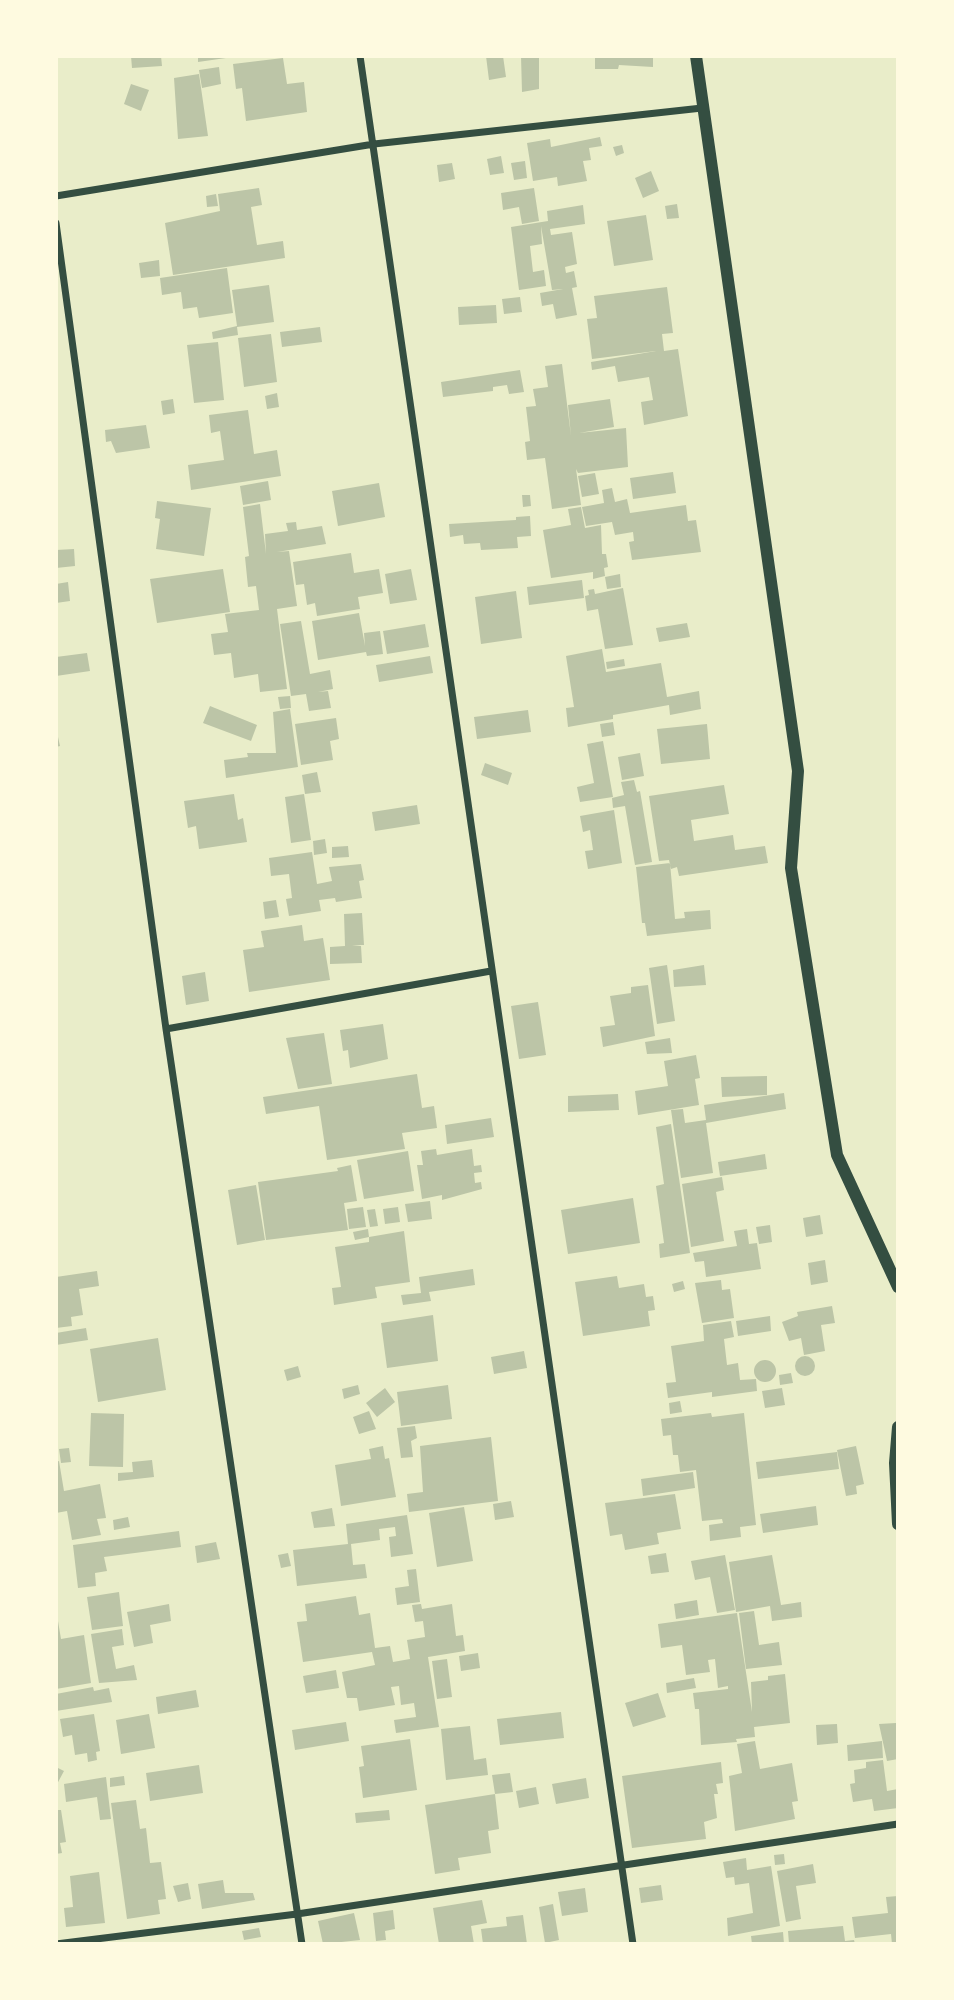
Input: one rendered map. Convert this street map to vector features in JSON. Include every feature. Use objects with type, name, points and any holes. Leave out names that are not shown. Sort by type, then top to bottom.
[{"type":"street","points":[[360,56],[633,1944]]},
{"type":"street","points":[[696,56],[798,771],[792,868],[837,1155],[898,1287]]},
{"type":"street","points":[[56,196],[374,144],[702,108]]},
{"type":"street","points":[[56,223],[166,1029],[302,1944]]},
{"type":"street","points":[[166,1029],[491,971]]},
{"type":"street","points":[[898,1427],[895,1463],[898,1524]]},
{"type":"street","points":[[57,1944],[298,1914],[898,1824]]},
{"type":"building","points":[[131,56],[161,56],[162,66],[132,68]]},
{"type":"building","points":[[198,56],[226,56],[226,58],[198,62]]},
{"type":"building","points":[[486,56],[503,56],[506,77],[489,80]]},
{"type":"building","points":[[521,56],[539,56],[539,89],[522,92]]},
{"type":"building","points":[[595,56],[653,56],[653,67],[619,65],[618,69],[595,69]]},
{"type":"building","points":[[283,58],[287,84],[304,82],[307,112],[246,121],[242,88],[236,89],[233,64]]},
{"type":"building","points":[[219,67],[221,84],[202,88],[199,70]]},
{"type":"building","points":[[199,74],[208,136],[178,139],[174,78]]},
{"type":"building","points":[[131,84],[149,90],[141,111],[124,104]]},
{"type":"building","points":[[600,137],[602,146],[589,148],[591,160],[583,161],[587,181],[558,186],[557,177],[533,181],[527,143],[550,139],[551,147]]},
{"type":"building","points":[[622,145],[624,153],[616,156],[613,147]]},
{"type":"building","points":[[501,156],[504,173],[490,175],[487,159]]},
{"type":"building","points":[[525,161],[527,178],[514,180],[511,163]]},
{"type":"building","points":[[452,163],[455,179],[439,182],[437,165]]},
{"type":"building","points":[[651,171],[659,191],[643,198],[635,178]]},
{"type":"building","points":[[259,188],[262,205],[251,207],[257,245],[283,241],[285,258],[173,275],[165,223],[220,211],[218,194]]},
{"type":"building","points":[[534,188],[539,221],[522,224],[519,207],[503,210],[501,193]]},
{"type":"building","points":[[216,194],[218,206],[207,207],[206,196]]},
{"type":"building","points":[[677,204],[679,218],[667,219],[665,206]]},
{"type":"building","points":[[583,205],[585,224],[550,229],[551,235],[572,232],[577,264],[565,267],[566,273],[574,271],[577,287],[572,288],[577,315],[556,319],[553,304],[542,306],[540,293],[563,289],[552,290],[541,226],[542,244],[530,246],[533,272],[544,270],[546,286],[519,290],[511,227],[548,221],[547,211]]},
{"type":"building","points":[[646,215],[653,260],[614,266],[607,221]]},
{"type":"building","points":[[159,260],[160,276],[141,278],[139,263]]},
{"type":"building","points":[[227,268],[233,313],[199,318],[197,307],[183,309],[181,292],[162,295],[160,278]]},
{"type":"building","points":[[269,285],[274,322],[237,327],[238,335],[213,339],[212,332],[237,326],[232,290]]},
{"type":"building","points":[[667,287],[673,333],[662,334],[664,351],[678,349],[688,416],[644,425],[641,402],[653,400],[649,377],[618,382],[615,366],[592,370],[591,362],[656,351],[592,359],[587,319],[597,318],[594,296]]},
{"type":"building","points":[[520,297],[522,312],[504,314],[502,299]]},
{"type":"building","points":[[496,305],[497,323],[459,325],[458,307]]},
{"type":"building","points":[[320,327],[322,342],[282,347],[280,332]]},
{"type":"building","points":[[271,334],[277,382],[244,387],[238,338]]},
{"type":"building","points":[[218,342],[224,400],[194,403],[187,345]]},
{"type":"building","points":[[562,364],[571,436],[568,405],[610,399],[614,427],[579,433],[626,428],[628,467],[578,473],[576,469],[581,505],[552,509],[545,458],[527,460],[525,442],[530,441],[526,407],[536,406],[533,389],[548,387],[545,366]]},
{"type":"building","points":[[520,370],[524,392],[509,394],[507,385],[493,387],[493,391],[443,397],[441,382]]},
{"type":"building","points":[[277,393],[279,407],[267,409],[265,396]]},
{"type":"building","points":[[173,399],[175,413],[163,415],[161,401]]},
{"type":"building","points":[[248,410],[254,454],[277,450],[281,476],[191,490],[188,465],[224,460],[220,431],[211,433],[209,415]]},
{"type":"building","points":[[146,425],[150,448],[116,453],[111,441],[106,442],[105,430]]},
{"type":"building","points":[[673,472],[676,493],[633,499],[630,478]]},
{"type":"building","points":[[595,473],[599,494],[582,497],[578,476]]},
{"type":"building","points":[[268,481],[271,500],[243,505],[240,486]]},
{"type":"building","points":[[379,483],[385,517],[338,526],[332,491]]},
{"type":"building","points":[[612,488],[615,502],[627,499],[630,513],[686,505],[688,521],[696,520],[701,552],[632,560],[629,542],[634,541],[633,532],[615,535],[612,522],[586,526],[582,507],[604,503],[602,490]]},
{"type":"building","points":[[522,495],[530,495],[531,506],[523,507]]},
{"type":"building","points":[[157,501],[211,508],[204,556],[156,549],[160,519],[155,518]]},
{"type":"building","points":[[260,504],[266,554],[265,534],[288,531],[286,523],[296,522],[297,530],[322,526],[326,544],[277,552],[289,551],[297,606],[277,609],[287,689],[260,692],[258,674],[234,678],[231,653],[214,655],[211,634],[228,632],[225,614],[259,610],[256,586],[248,587],[245,557],[249,556],[243,507]]},
{"type":"building","points":[[581,507],[585,528],[601,525],[602,554],[606,554],[608,567],[604,568],[605,576],[593,579],[593,572],[551,578],[543,530],[571,525],[568,509]]},
{"type":"building","points":[[530,516],[531,536],[517,537],[518,548],[481,550],[480,543],[464,544],[463,535],[450,537],[449,524],[516,520],[516,517]]},
{"type":"building","points":[[74,549],[75,566],[56,568],[56,550]]},
{"type":"building","points":[[351,553],[354,573],[379,569],[383,593],[358,597],[360,609],[317,616],[315,603],[307,605],[304,584],[296,585],[293,562]]},
{"type":"building","points":[[223,569],[230,612],[157,623],[150,579]]},
{"type":"building","points":[[411,569],[417,600],[390,604],[385,574]]},
{"type":"building","points":[[620,574],[621,587],[607,589],[605,577]]},
{"type":"building","points":[[582,580],[584,598],[529,605],[527,587]]},
{"type":"building","points":[[68,582],[70,601],[56,603],[56,584]]},
{"type":"building","points":[[623,588],[633,645],[605,649],[598,609],[587,611],[585,596],[589,595],[588,590],[594,589],[595,594]]},
{"type":"building","points":[[516,591],[522,638],[481,644],[475,597]]},
{"type":"building","points":[[359,613],[365,646],[364,633],[380,631],[383,654],[367,656],[366,652],[318,660],[312,621]]},
{"type":"building","points":[[301,621],[310,674],[330,670],[333,689],[318,692],[328,691],[331,708],[309,711],[306,694],[291,696],[280,624]]},
{"type":"building","points":[[687,623],[690,637],[659,642],[656,628]]},
{"type":"building","points":[[425,624],[429,647],[387,654],[383,631]]},
{"type":"building","points":[[602,649],[606,672],[661,663],[667,697],[699,691],[701,709],[670,715],[669,705],[613,715],[613,719],[568,727],[566,708],[574,707],[566,656]]},
{"type":"building","points":[[87,653],[90,671],[56,676],[56,657]]},
{"type":"building","points":[[430,656],[433,673],[379,682],[376,665]]},
{"type":"building","points":[[624,659],[625,666],[607,669],[606,662]]},
{"type":"building","points":[[290,696],[291,708],[280,709],[278,697]]},
{"type":"building","points":[[210,706],[257,725],[251,741],[203,723]]},
{"type":"building","points":[[290,709],[298,767],[226,778],[224,760],[248,757],[247,753],[276,753],[273,712]]},
{"type":"building","points":[[528,710],[531,732],[477,739],[474,717]]},
{"type":"building","points":[[336,718],[339,739],[330,741],[333,760],[301,765],[295,724]]},
{"type":"building","points":[[613,722],[615,735],[602,737],[600,724]]},
{"type":"building","points":[[707,724],[710,759],[661,764],[657,729]]},
{"type":"building","points":[[56,728],[60,746],[56,747]]},
{"type":"building","points":[[603,741],[613,797],[580,802],[577,787],[594,783],[587,744]]},
{"type":"building","points":[[640,753],[644,776],[622,780],[618,757]]},
{"type":"building","points":[[485,763],[512,773],[508,785],[481,775]]},
{"type":"building","points":[[317,772],[321,792],[305,794],[302,775]]},
{"type":"building","points":[[634,780],[637,792],[640,791],[652,862],[635,865],[625,806],[613,808],[612,798],[624,795],[621,782]]},
{"type":"building","points":[[724,785],[729,814],[691,820],[694,841],[733,835],[735,850],[765,846],[768,863],[679,876],[677,867],[671,869],[669,860],[659,861],[649,796]]},
{"type":"building","points":[[234,794],[238,820],[243,818],[247,842],[199,849],[196,826],[188,828],[184,801]]},
{"type":"building","points":[[304,794],[311,840],[291,843],[285,797]]},
{"type":"building","points":[[417,805],[420,824],[375,831],[372,812]]},
{"type":"building","points":[[614,810],[622,863],[588,869],[585,851],[593,850],[590,830],[583,832],[580,816]]},
{"type":"building","points":[[325,839],[327,853],[314,855],[313,841]]},
{"type":"building","points":[[348,846],[349,857],[332,858],[332,847]]},
{"type":"building","points":[[312,852],[317,884],[332,881],[329,867],[361,864],[364,880],[359,881],[362,898],[336,902],[335,898],[319,900],[321,911],[289,916],[286,899],[292,898],[289,874],[271,876],[269,858]]},
{"type":"building","points":[[670,863],[675,919],[685,918],[684,912],[710,910],[711,929],[647,936],[645,923],[642,923],[636,867]]},
{"type":"building","points":[[276,900],[279,917],[265,919],[263,902]]},
{"type":"building","points":[[362,913],[364,945],[352,945],[361,946],[362,963],[330,964],[330,947],[345,946],[344,914]]},
{"type":"building","points":[[302,925],[304,941],[323,938],[330,980],[249,992],[243,950],[264,947],[261,931]]},
{"type":"building","points":[[667,965],[675,1021],[657,1024],[649,968]]},
{"type":"building","points":[[704,965],[706,985],[674,987],[673,970]]},
{"type":"building","points":[[205,972],[209,1001],[186,1005],[182,976]]},
{"type":"building","points":[[648,985],[655,1036],[603,1047],[600,1027],[615,1025],[610,996],[631,993],[631,987]]},
{"type":"building","points":[[538,1002],[546,1055],[519,1059],[511,1006]]},
{"type":"building","points":[[383,1024],[388,1059],[350,1068],[348,1050],[343,1051],[340,1030]]},
{"type":"building","points":[[324,1033],[332,1084],[298,1089],[286,1038]]},
{"type":"building","points":[[670,1038],[672,1053],[647,1054],[645,1042]]},
{"type":"building","points":[[696,1055],[700,1078],[695,1079],[699,1105],[638,1115],[635,1091],[668,1086],[664,1061]]},
{"type":"building","points":[[417,1074],[422,1108],[434,1106],[437,1128],[402,1133],[405,1149],[327,1160],[319,1106],[266,1114],[263,1097]]},
{"type":"building","points":[[767,1076],[767,1095],[722,1097],[721,1077]]},
{"type":"building","points":[[784,1093],[786,1109],[706,1123],[713,1173],[681,1178],[671,1110],[683,1109],[685,1123],[706,1120],[704,1105]]},
{"type":"building","points":[[618,1094],[619,1110],[568,1112],[568,1096]]},
{"type":"building","points":[[491,1118],[494,1137],[447,1144],[445,1125]]},
{"type":"building","points":[[671,1124],[690,1253],[660,1258],[659,1244],[664,1243],[656,1186],[664,1184],[656,1127]]},
{"type":"building","points":[[436,1149],[437,1155],[472,1149],[474,1166],[481,1165],[482,1172],[474,1173],[475,1183],[481,1182],[482,1189],[442,1200],[442,1195],[422,1199],[417,1165],[423,1165],[421,1151]]},
{"type":"building","points":[[408,1151],[414,1191],[364,1199],[357,1160]]},
{"type":"building","points":[[765,1154],[767,1169],[720,1176],[718,1162]]},
{"type":"building","points":[[351,1165],[357,1201],[344,1203],[348,1230],[266,1240],[258,1182],[338,1171],[337,1168]]},
{"type":"building","points":[[722,1177],[724,1190],[716,1192],[724,1241],[691,1247],[682,1184]]},
{"type":"building","points":[[256,1185],[265,1240],[237,1245],[228,1190]]},
{"type":"building","points":[[633,1198],[640,1243],[568,1254],[561,1210]]},
{"type":"building","points":[[430,1201],[432,1219],[408,1222],[405,1204]]},
{"type":"building","points":[[363,1207],[366,1227],[349,1229],[347,1209]]},
{"type":"building","points":[[398,1207],[400,1222],[385,1224],[383,1209]]},
{"type":"building","points":[[375,1209],[378,1226],[370,1227],[367,1210]]},
{"type":"building","points":[[820,1215],[823,1234],[806,1237],[803,1218]]},
{"type":"building","points":[[770,1225],[772,1242],[759,1244],[756,1227]]},
{"type":"building","points":[[368,1229],[369,1237],[355,1240],[353,1232]]},
{"type":"building","points":[[747,1229],[749,1244],[757,1243],[761,1269],[706,1277],[704,1261],[695,1262],[693,1253],[737,1246],[734,1231]]},
{"type":"building","points":[[404,1231],[410,1282],[375,1287],[377,1298],[334,1305],[332,1288],[341,1287],[335,1247],[369,1242],[369,1237]]},
{"type":"building","points":[[825,1260],[828,1282],[811,1285],[808,1263]]},
{"type":"building","points":[[473,1269],[475,1285],[429,1292],[431,1301],[403,1305],[401,1295],[421,1293],[419,1277]]},
{"type":"building","points":[[97,1271],[99,1286],[79,1289],[83,1315],[71,1317],[72,1326],[56,1328],[56,1277]]},
{"type":"building","points":[[617,1276],[619,1288],[644,1284],[646,1297],[653,1296],[655,1310],[648,1311],[650,1326],[583,1336],[575,1282]]},
{"type":"building","points":[[721,1280],[722,1290],[730,1289],[734,1318],[702,1323],[695,1283]]},
{"type":"building","points":[[683,1281],[685,1289],[674,1292],[672,1284]]},
{"type":"building","points":[[832,1306],[835,1323],[821,1325],[825,1351],[804,1355],[801,1338],[789,1341],[782,1322],[798,1316],[797,1312]]},
{"type":"building","points":[[433,1315],[438,1361],[387,1368],[381,1323]]},
{"type":"building","points":[[770,1316],[771,1331],[738,1336],[736,1321]]},
{"type":"building","points":[[731,1321],[734,1337],[724,1339],[727,1365],[738,1363],[740,1380],[756,1379],[757,1391],[712,1397],[712,1392],[668,1398],[666,1383],[676,1382],[671,1346],[704,1341],[703,1325]]},
{"type":"building","points":[[86,1328],[88,1340],[56,1345],[56,1333]]},
{"type":"building","points":[[158,1338],[166,1390],[98,1402],[90,1349]]},
{"type":"building","points":[[524,1351],[527,1368],[494,1374],[491,1357]]},
{"type":"building","points":[[801,1356],[809,1356],[815,1366],[809,1376],[801,1376],[795,1370],[795,1362]]},
{"type":"building","points":[[761,1360],[769,1360],[776,1367],[776,1375],[769,1382],[761,1382],[754,1375],[754,1367]]},
{"type":"building","points":[[298,1366],[301,1377],[287,1381],[284,1370]]},
{"type":"building","points":[[791,1373],[793,1383],[780,1385],[779,1375]]},
{"type":"building","points":[[358,1385],[360,1394],[344,1399],[342,1389]]},
{"type":"building","points":[[448,1385],[452,1419],[401,1426],[397,1392]]},
{"type":"building","points":[[385,1388],[395,1402],[377,1417],[366,1403]]},
{"type":"building","points":[[782,1388],[785,1405],[765,1408],[762,1391]]},
{"type":"building","points":[[680,1401],[682,1412],[670,1414],[669,1403]]},
{"type":"building","points":[[369,1411],[376,1429],[359,1434],[353,1417]]},
{"type":"building","points":[[91,1413],[124,1414],[123,1467],[89,1466]]},
{"type":"building","points":[[711,1413],[712,1417],[744,1413],[756,1525],[740,1527],[741,1537],[710,1541],[709,1525],[723,1523],[722,1519],[702,1521],[696,1470],[680,1472],[678,1455],[673,1455],[671,1435],[663,1436],[661,1419]]},
{"type":"building","points":[[415,1426],[417,1438],[411,1441],[413,1457],[401,1458],[397,1428]]},
{"type":"building","points":[[491,1437],[498,1501],[409,1512],[407,1494],[423,1492],[420,1446]]},
{"type":"building","points":[[383,1446],[385,1459],[389,1458],[396,1497],[341,1506],[335,1465],[371,1459],[369,1449]]},
{"type":"building","points":[[856,1446],[864,1484],[856,1486],[857,1494],[846,1496],[837,1450]]},
{"type":"building","points":[[69,1448],[71,1462],[61,1463],[59,1449]]},
{"type":"building","points":[[837,1452],[839,1469],[758,1479],[756,1462]]},
{"type":"building","points":[[152,1460],[154,1477],[118,1481],[118,1473],[133,1472],[132,1462]]},
{"type":"building","points":[[59,1461],[64,1491],[100,1484],[106,1518],[97,1519],[101,1535],[72,1540],[67,1511],[56,1513],[56,1462]]},
{"type":"building","points":[[693,1472],[695,1488],[643,1496],[641,1479]]},
{"type":"building","points":[[675,1494],[681,1529],[657,1533],[659,1544],[625,1550],[622,1534],[610,1536],[605,1503]]},
{"type":"building","points":[[511,1501],[514,1517],[495,1520],[493,1504]]},
{"type":"building","points":[[816,1506],[818,1525],[763,1533],[760,1514]]},
{"type":"building","points":[[464,1507],[473,1561],[437,1567],[429,1513]]},
{"type":"building","points":[[332,1508],[335,1526],[314,1528],[311,1512]]},
{"type":"building","points":[[407,1515],[413,1554],[391,1557],[389,1537],[396,1536],[395,1527],[379,1529],[380,1540],[351,1544],[353,1565],[365,1564],[367,1578],[297,1586],[293,1550],[348,1544],[346,1524]]},
{"type":"building","points":[[128,1517],[130,1527],[114,1530],[113,1520]]},
{"type":"building","points":[[179,1531],[181,1547],[104,1557],[107,1571],[95,1573],[96,1586],[78,1588],[73,1545]]},
{"type":"building","points":[[216,1542],[220,1559],[197,1563],[195,1546]]},
{"type":"building","points":[[288,1553],[291,1566],[281,1568],[278,1555]]},
{"type":"building","points":[[666,1553],[669,1572],[651,1574],[648,1556]]},
{"type":"building","points":[[725,1555],[735,1610],[717,1613],[710,1577],[695,1580],[691,1561]]},
{"type":"building","points":[[772,1555],[781,1605],[801,1602],[802,1617],[772,1621],[770,1606],[736,1612],[729,1562]]},
{"type":"building","points":[[416,1569],[420,1602],[397,1605],[395,1588],[409,1586],[407,1570]]},
{"type":"building","points":[[119,1592],[123,1626],[92,1630],[87,1597]]},
{"type":"building","points":[[356,1596],[359,1615],[370,1613],[375,1648],[390,1646],[393,1662],[410,1659],[407,1640],[425,1637],[423,1621],[415,1622],[412,1605],[421,1604],[422,1609],[452,1604],[456,1636],[463,1635],[465,1651],[428,1657],[439,1727],[396,1733],[394,1720],[416,1717],[414,1703],[401,1705],[399,1686],[391,1687],[395,1705],[359,1711],[357,1698],[347,1698],[342,1672],[375,1665],[372,1652],[303,1662],[297,1622],[307,1621],[305,1604]]},
{"type":"building","points":[[697,1600],[699,1615],[676,1619],[674,1604]]},
{"type":"building","points":[[169,1604],[171,1621],[150,1625],[153,1643],[134,1647],[127,1612]]},
{"type":"building","points":[[56,1609],[61,1639],[84,1635],[91,1683],[56,1689]]},
{"type":"building","points":[[754,1611],[759,1645],[779,1642],[782,1665],[746,1669],[739,1613]]},
{"type":"building","points":[[737,1613],[752,1712],[751,1682],[785,1674],[790,1723],[754,1727],[755,1737],[736,1739],[737,1742],[701,1745],[699,1709],[695,1709],[693,1693],[728,1689],[728,1686],[718,1688],[715,1659],[708,1660],[710,1672],[686,1675],[682,1645],[661,1648],[658,1624]]},
{"type":"building","points":[[122,1629],[124,1645],[112,1647],[116,1669],[134,1665],[137,1680],[99,1683],[91,1634]]},
{"type":"building","points":[[478,1653],[480,1668],[461,1671],[459,1656]]},
{"type":"building","points":[[447,1659],[452,1697],[437,1699],[432,1661]]},
{"type":"building","points":[[336,1670],[339,1688],[306,1693],[303,1676]]},
{"type":"building","points":[[694,1678],[696,1688],[667,1693],[666,1683]]},
{"type":"building","points":[[93,1687],[94,1691],[109,1688],[112,1702],[56,1711],[56,1694]]},
{"type":"building","points":[[196,1690],[199,1707],[158,1714],[156,1697]]},
{"type":"building","points":[[658,1693],[666,1717],[633,1727],[625,1703]]},
{"type":"building","points":[[561,1712],[564,1738],[500,1745],[497,1719]]},
{"type":"building","points":[[94,1714],[100,1751],[96,1752],[97,1760],[88,1762],[87,1753],[75,1755],[72,1735],[63,1737],[60,1719]]},
{"type":"building","points":[[149,1714],[155,1748],[121,1754],[116,1720]]},
{"type":"building","points":[[346,1722],[349,1741],[295,1750],[292,1730]]},
{"type":"building","points":[[896,1723],[898,1759],[887,1761],[879,1724]]},
{"type":"building","points":[[837,1724],[838,1743],[817,1745],[816,1725]]},
{"type":"building","points":[[470,1726],[474,1760],[486,1758],[488,1775],[446,1780],[441,1729]]},
{"type":"building","points":[[410,1739],[417,1790],[363,1798],[359,1767],[364,1766],[361,1746]]},
{"type":"building","points":[[755,1741],[760,1769],[792,1763],[798,1801],[792,1802],[795,1819],[735,1831],[729,1776],[742,1773],[737,1744]]},
{"type":"building","points":[[882,1741],[883,1758],[848,1761],[847,1745]]},
{"type":"building","points":[[883,1760],[887,1791],[898,1789],[898,1808],[874,1811],[872,1799],[853,1802],[850,1784],[855,1783],[854,1770],[866,1768],[866,1762]]},
{"type":"building","points":[[721,1762],[723,1783],[716,1784],[718,1794],[714,1794],[717,1818],[704,1822],[706,1839],[632,1848],[622,1776]]},
{"type":"building","points":[[199,1765],[203,1793],[150,1801],[146,1773]]},
{"type":"building","points":[[56,1767],[64,1771],[56,1786]]},
{"type":"building","points":[[510,1773],[513,1792],[495,1794],[492,1775]]},
{"type":"building","points":[[124,1776],[125,1785],[110,1787],[110,1778]]},
{"type":"building","points":[[106,1777],[111,1819],[100,1820],[97,1797],[66,1802],[64,1784]]},
{"type":"building","points":[[586,1778],[589,1798],[556,1804],[552,1784]]},
{"type":"building","points":[[536,1787],[539,1804],[519,1808],[516,1791]]},
{"type":"building","points":[[495,1794],[499,1829],[488,1831],[491,1853],[458,1858],[460,1870],[435,1874],[425,1805]]},
{"type":"building","points":[[136,1800],[140,1829],[146,1828],[150,1863],[161,1862],[166,1899],[158,1900],[160,1914],[127,1919],[111,1803]]},
{"type":"building","points":[[56,1810],[61,1810],[66,1842],[60,1843],[62,1853],[56,1854]]},
{"type":"building","points":[[389,1810],[390,1820],[356,1823],[355,1813]]},
{"type":"building","points":[[784,1854],[785,1864],[775,1865],[774,1855]]},
{"type":"building","points":[[746,1858],[747,1870],[771,1866],[780,1926],[728,1936],[727,1918],[753,1913],[749,1883],[735,1885],[734,1877],[726,1878],[723,1862]]},
{"type":"building","points":[[813,1864],[816,1883],[796,1886],[801,1919],[786,1922],[777,1871]]},
{"type":"building","points":[[99,1872],[105,1923],[66,1927],[64,1908],[73,1907],[70,1876]]},
{"type":"building","points":[[223,1880],[225,1893],[253,1893],[255,1900],[202,1909],[198,1884]]},
{"type":"building","points":[[188,1883],[191,1899],[178,1902],[173,1886]]},
{"type":"building","points":[[661,1885],[663,1900],[641,1903],[639,1888]]},
{"type":"building","points":[[585,1888],[588,1912],[562,1916],[558,1892]]},
{"type":"building","points":[[898,1896],[898,1944],[892,1944],[891,1934],[855,1938],[852,1917],[888,1913],[886,1897]]},
{"type":"building","points":[[482,1900],[487,1923],[471,1926],[474,1944],[439,1944],[433,1908]]},
{"type":"building","points":[[553,1904],[559,1940],[545,1943],[539,1907]]},
{"type":"building","points":[[393,1910],[395,1929],[385,1931],[386,1940],[376,1941],[373,1913]]},
{"type":"building","points":[[354,1913],[360,1940],[323,1944],[318,1921]]},
{"type":"building","points":[[523,1915],[527,1944],[483,1944],[481,1929],[507,1926],[506,1917]]},
{"type":"building","points":[[843,1926],[845,1941],[854,1940],[855,1944],[789,1944],[788,1931]]},
{"type":"building","points":[[259,1928],[261,1937],[244,1940],[242,1931]]},
{"type":"building","points":[[783,1932],[784,1944],[752,1944],[751,1936]]}]
